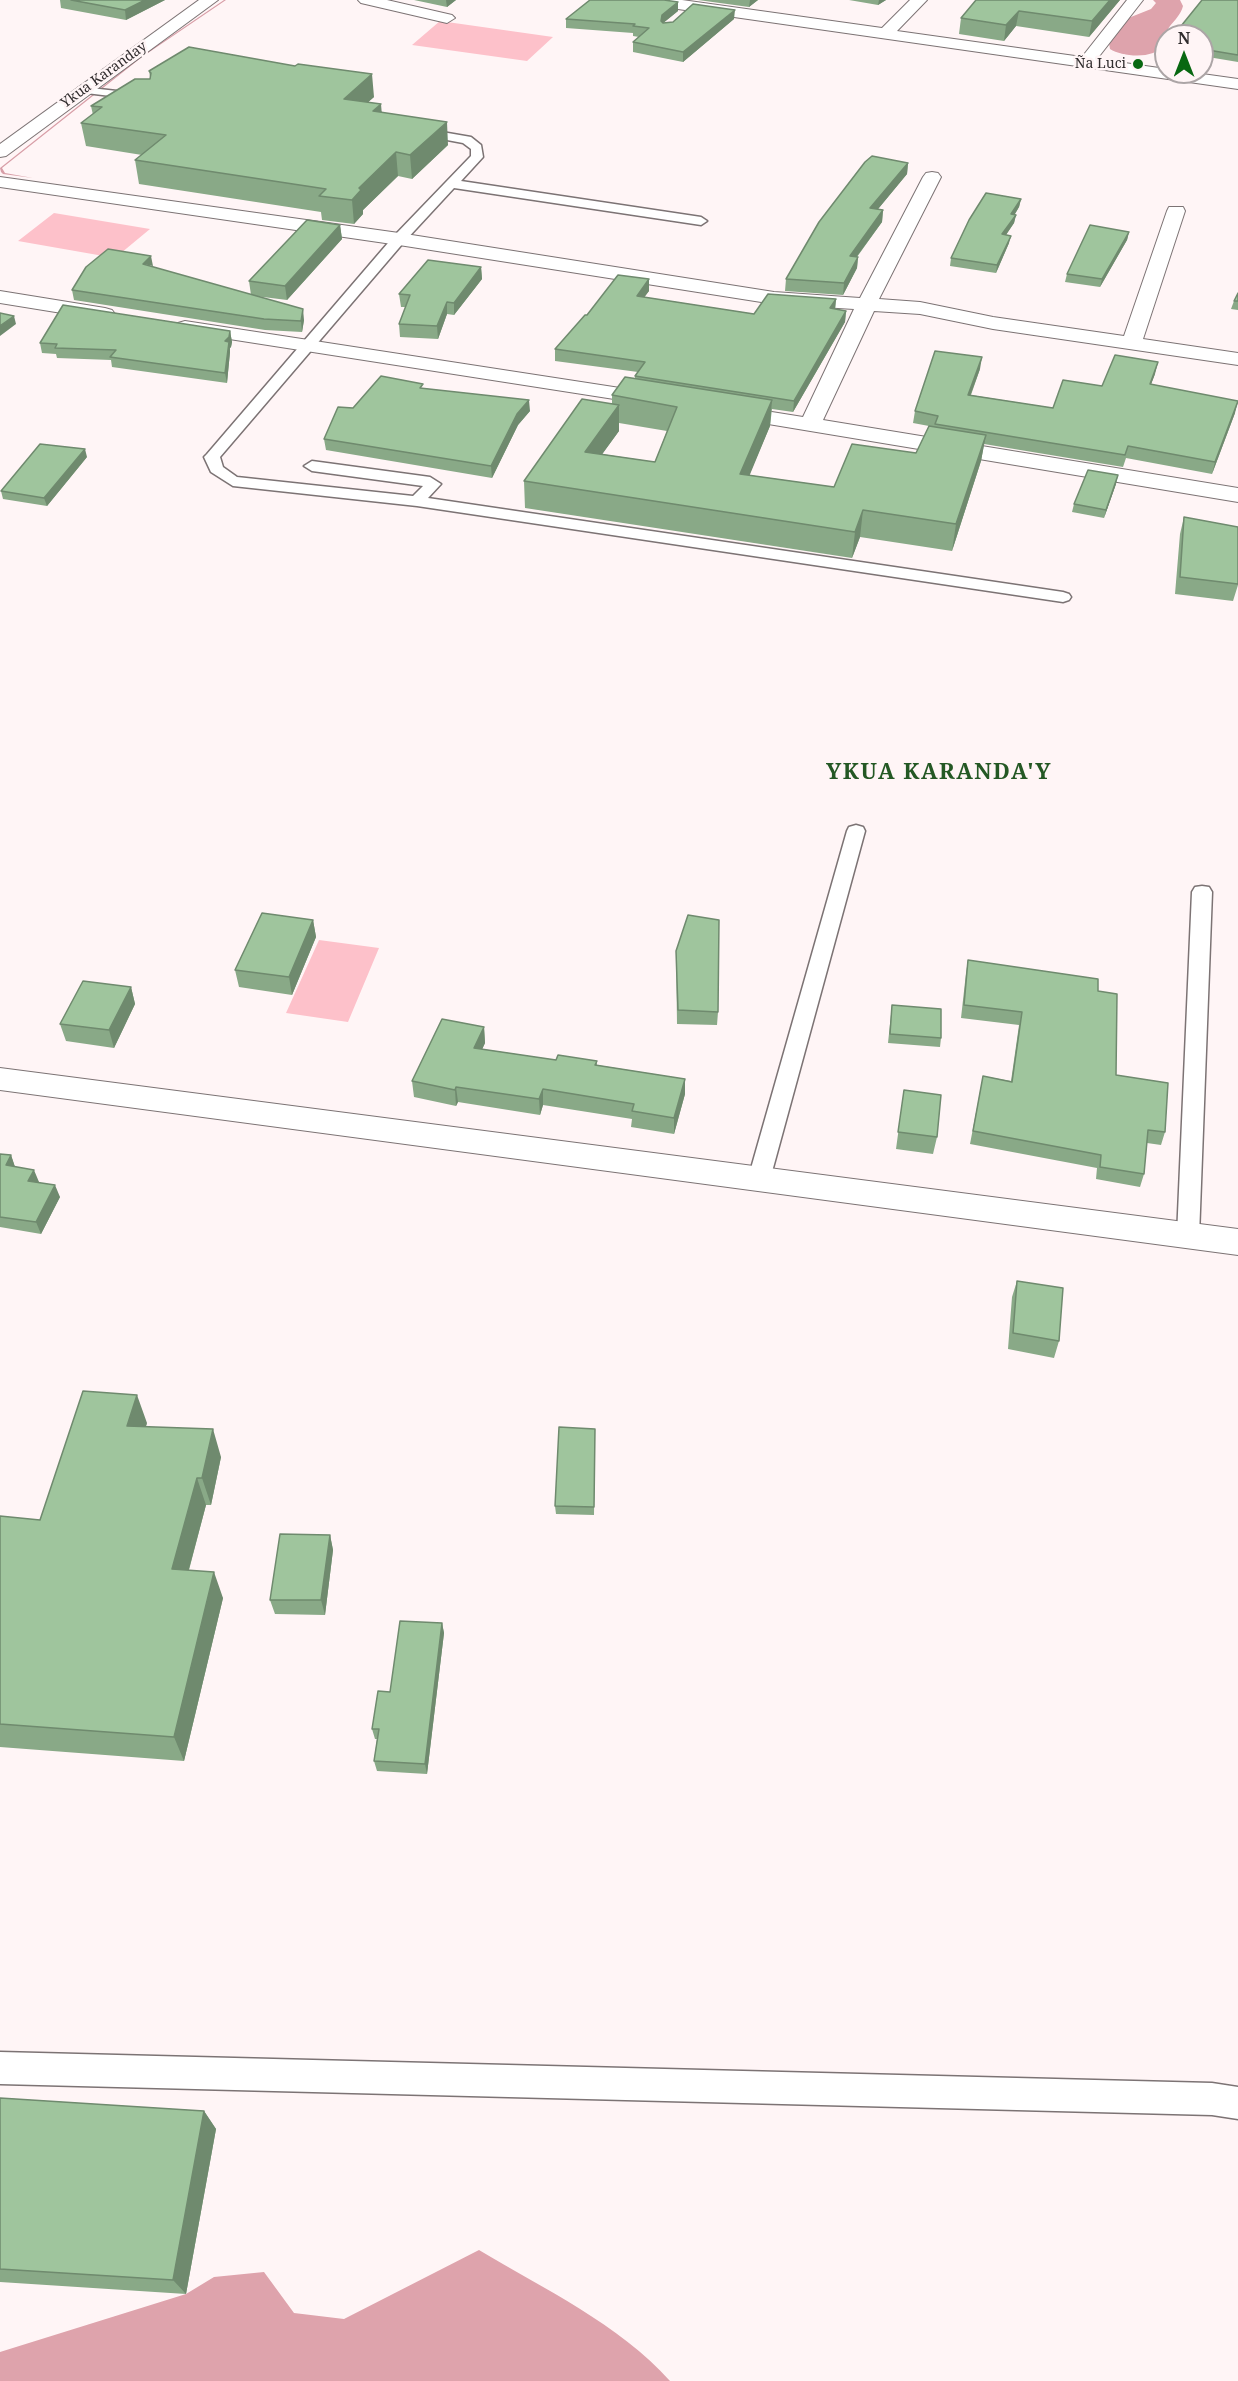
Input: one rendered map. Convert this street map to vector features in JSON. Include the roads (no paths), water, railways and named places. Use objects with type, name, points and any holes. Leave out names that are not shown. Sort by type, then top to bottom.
[{"type":"street","name":"Ykua Karanday","points":[[0,152],[82,90],[210,0]]},
{"type":"street","points":[[366,0],[447,18]]},
{"type":"street","points":[[650,0],[1238,84]]},
{"type":"street","points":[[885,34],[920,0]]},
{"type":"street","points":[[1086,62],[1135,0]]},
{"type":"street","points":[[810,424],[867,304],[932,177]]},
{"type":"street","points":[[0,183],[399,239],[774,298],[920,308],[993,323],[1238,359]]},
{"type":"street","points":[[1132,343],[1176,211]]},
{"type":"street","points":[[0,297],[126,317]]},
{"type":"street","points":[[160,323],[681,404]]},
{"type":"street","points":[[705,407],[1238,495]]},
{"type":"street","points":[[0,1079],[1238,1242]]},
{"type":"lane","points":[[129,95],[148,82]]},
{"type":"lane","points":[[82,90],[149,98]]},
{"type":"lane","points":[[410,130],[467,140],[477,148],[477,157],[399,239],[212,457],[216,469],[233,481],[417,501],[1063,597]]},
{"type":"lane","points":[[453,184],[701,220]]},
{"type":"lane","points":[[312,466],[433,484],[417,501]]},
{"type":"lane","points":[[759,1179],[856,831]]},
{"type":"lane","points":[[1188,1236],[1202,892]]},
{"type":"lane","points":[[0,2068],[1212,2099],[1238,2103]]},
{"type":"place","name":"Ña Luci","points":[[1138,64]]},
{"type":"district","name":"YKUA KARANDA'Y","points":[[939,773]]}]
